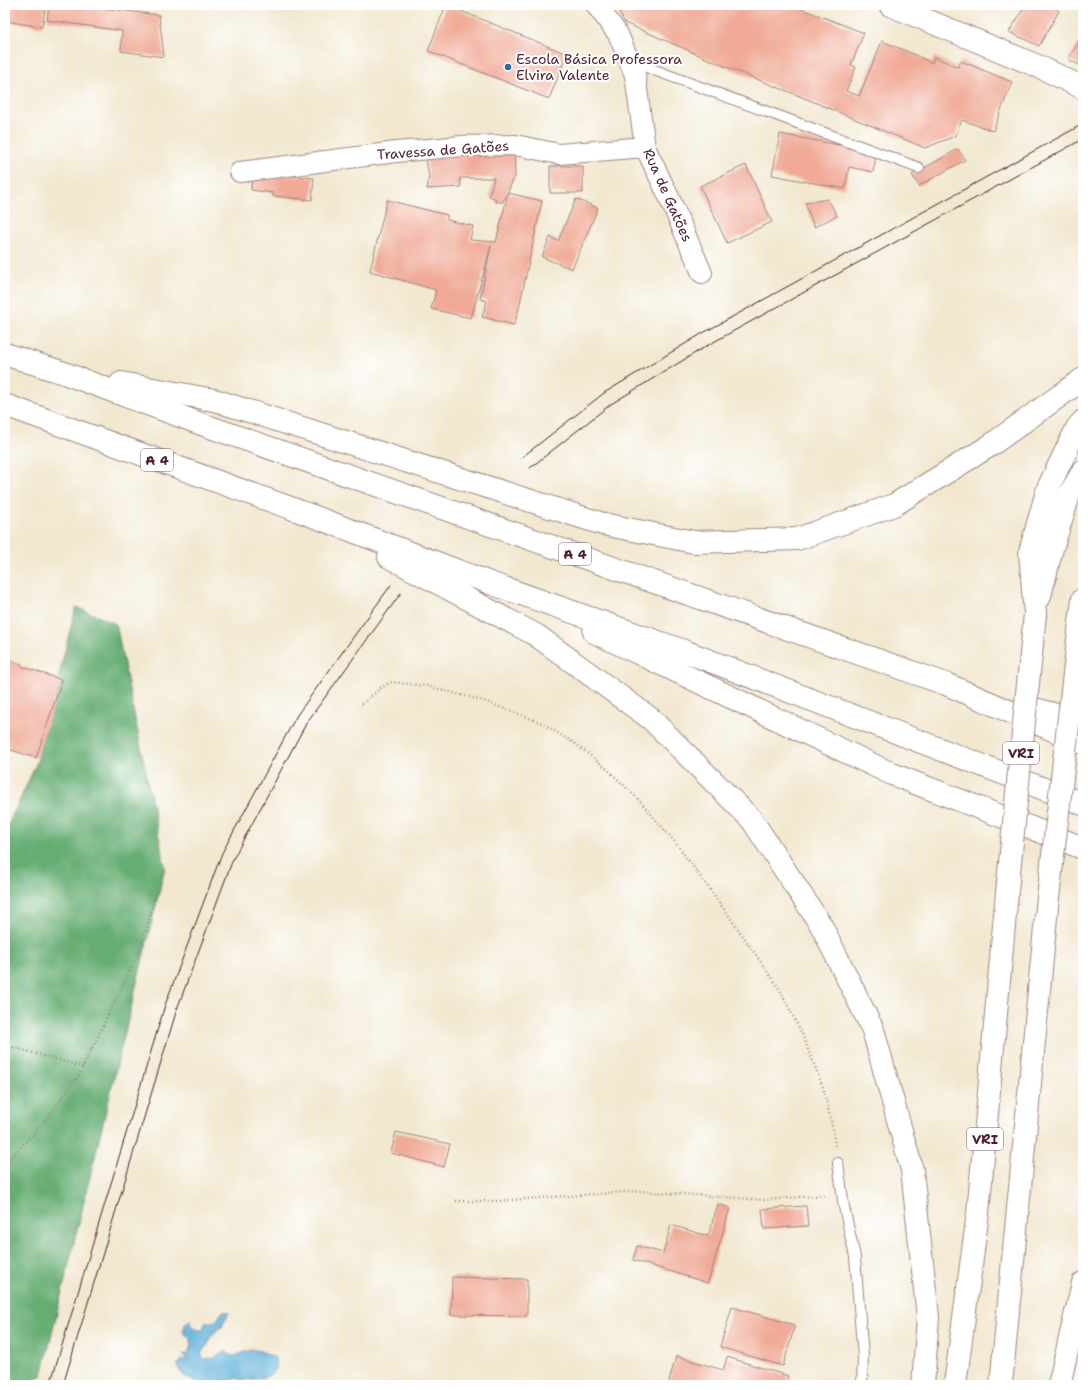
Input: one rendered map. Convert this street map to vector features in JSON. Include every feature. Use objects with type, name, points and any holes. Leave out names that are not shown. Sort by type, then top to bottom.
[{"type":"main road","points":[[890,5],[1040,67],[1083,88]]},
{"type":"main road","name":"A 4","points":[[5,354],[946,684],[1083,743]]},
{"type":"main road","points":[[64,374],[214,400],[603,524],[694,542],[797,539],[894,505],[991,445],[1083,379]]},
{"type":"main road","name":"A 4","points":[[5,405],[310,515],[490,583],[684,651],[1083,804]]},
{"type":"main road","name":"VRI","points":[[1035,614],[1030,552],[1048,488],[1077,428],[1083,421]]},
{"type":"main road","name":"VRI","points":[[955,1385],[978,1213],[1007,892],[1035,614],[1050,552],[1069,495],[1083,471]]},
{"type":"main road","points":[[310,515],[536,635],[651,719],[752,820],[821,925],[873,1030],[912,1170],[928,1317],[923,1385]]},
{"type":"main road","points":[[490,583],[892,774],[1083,848]]},
{"type":"main road","name":"VRI","points":[[1001,1385],[1047,907],[1083,598]]},
{"type":"main road","points":[[946,684],[1083,722]]},
{"type":"main road","points":[[1059,1385],[1083,1283]]},
{"type":"street","name":"Rua de Gatões","points":[[596,5],[618,34],[635,75],[645,147],[702,273]]},
{"type":"street","name":"Travessa de Gatões","points":[[240,172],[396,152],[462,146],[516,145],[559,154],[645,147]]},
{"type":"lane","points":[[629,61],[919,168]]},
{"type":"lane","points":[[838,1164],[842,1194],[855,1257],[863,1357],[862,1385]]},
{"type":"path","points":[[362,704],[382,687],[392,682],[427,686],[484,701],[542,723],[577,745],[604,766],[639,800],[675,842],[729,916],[780,990],[802,1034],[823,1087],[833,1130],[838,1164]]},
{"type":"path","points":[[5,1160],[11,1157],[46,1120],[80,1073],[140,950],[160,882]]},
{"type":"path","points":[[5,1045],[83,1067]]},
{"type":"path","points":[[456,1200],[496,1201],[639,1191],[765,1200],[842,1194]]},
{"type":"green space","points":[[76,607],[116,624],[165,867],[42,1375],[22,1385],[14,1385],[5,1371],[5,832],[37,762]]},
{"type":"water","points":[[223,1311],[229,1312],[222,1327],[210,1338],[209,1343],[201,1353],[203,1359],[215,1358],[226,1350],[231,1356],[250,1350],[258,1350],[275,1358],[276,1369],[268,1376],[242,1381],[236,1378],[226,1384],[219,1385],[194,1381],[179,1370],[178,1364],[182,1360],[187,1360],[183,1354],[188,1355],[190,1348],[191,1339],[183,1332],[185,1324],[191,1319],[191,1325],[195,1329],[203,1330],[205,1323],[216,1321]]},
{"type":"building","points":[[5,5],[46,5],[42,27],[5,21]]},
{"type":"building","points":[[49,5],[77,5],[159,15],[164,57],[121,51],[122,31],[47,20]]},
{"type":"building","points":[[446,5],[567,54],[549,99],[428,51]]},
{"type":"building","points":[[615,5],[792,5],[864,33],[851,65],[856,67],[846,91],[859,96],[882,41],[932,63],[934,57],[958,67],[961,61],[1012,82],[993,131],[962,120],[955,136],[925,148],[736,71],[625,23]]},
{"type":"building","points":[[1026,5],[1051,5],[1059,11],[1039,46],[1009,32]]},
{"type":"building","points":[[1083,36],[1083,67],[1068,59]]},
{"type":"building","points":[[780,134],[877,152],[873,172],[849,167],[845,189],[772,175]]},
{"type":"building","points":[[514,149],[515,176],[503,202],[495,202],[496,199],[489,196],[494,178],[460,178],[461,187],[427,189],[429,177],[426,159]]},
{"type":"building","points":[[958,149],[965,160],[919,186],[912,175]]},
{"type":"building","points":[[746,165],[772,222],[727,243],[700,186]]},
{"type":"building","points":[[550,166],[583,166],[583,193],[550,193]]},
{"type":"building","points":[[252,172],[314,178],[312,200],[273,196],[273,193],[251,190]]},
{"type":"building","points":[[508,193],[542,201],[514,325],[482,317],[487,301],[480,299],[491,246],[471,318],[431,309],[436,290],[370,271],[387,200],[447,215],[447,220],[473,226],[470,240],[496,242]]},
{"type":"building","points":[[576,199],[598,208],[572,269],[542,257],[550,237],[558,241]]},
{"type":"building","points":[[828,199],[837,216],[814,227],[805,203]]},
{"type":"building","points":[[5,659],[62,680],[36,758],[5,748],[5,710],[9,697],[5,696]]},
{"type":"building","points":[[396,1132],[450,1144],[444,1167],[391,1153]]},
{"type":"building","points":[[718,1204],[730,1208],[708,1283],[633,1260],[637,1246],[663,1253],[671,1225],[708,1236]]},
{"type":"building","points":[[806,1206],[808,1226],[764,1229],[762,1209]]},
{"type":"building","points":[[452,1277],[527,1279],[527,1316],[451,1315]]},
{"type":"building","points":[[732,1307],[795,1325],[783,1366],[720,1347]]},
{"type":"building","points":[[676,1356],[723,1370],[727,1357],[788,1376],[786,1385],[668,1385]]},
{"type":"tram line","points":[[521,458],[604,393],[703,333],[1083,124]]},
{"type":"tram line","points":[[530,468],[611,404],[710,344],[1083,139]]},
{"type":"tram line","points":[[50,1385],[165,1005],[222,853],[297,715],[391,585]]},
{"type":"tram line","points":[[63,1385],[177,1009],[233,859],[307,722],[401,593]]},
{"type":"place","name":"Escola Básica Professora Elvira Valente","points":[[508,67]]}]
